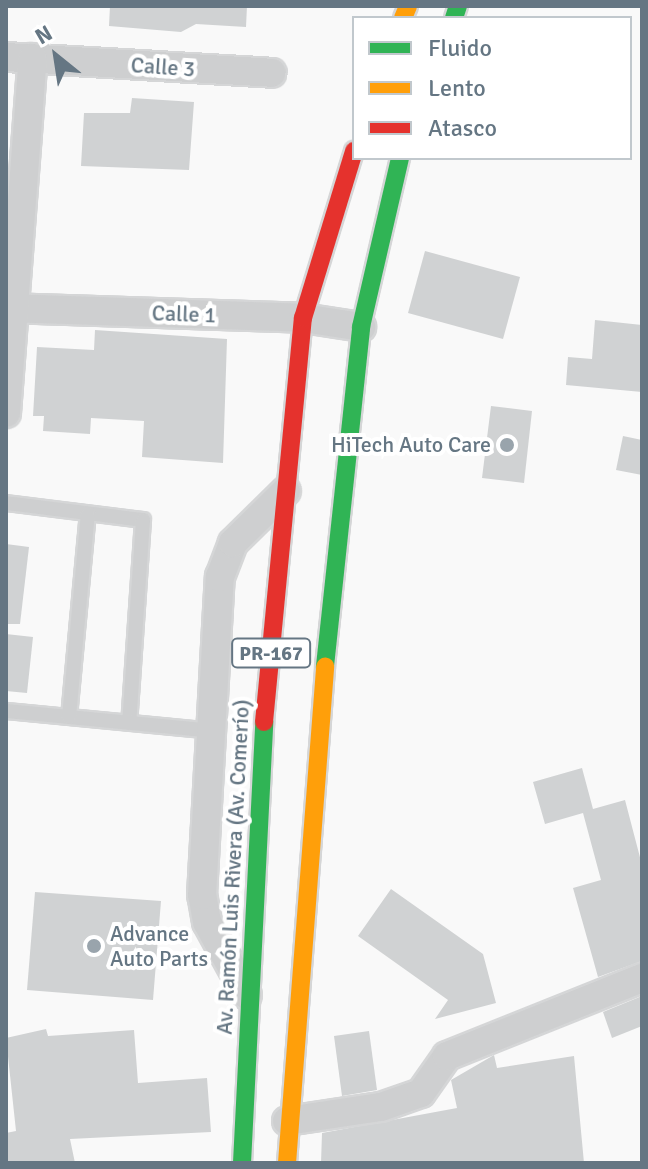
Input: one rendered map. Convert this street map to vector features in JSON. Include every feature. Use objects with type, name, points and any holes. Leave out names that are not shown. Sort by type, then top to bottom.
[{"type":"main road","name":"Av. Ramón Luis Rivera (Av. Comerío)","points":[[242,1163],[264,725],[303,318],[352,158]]},
{"type":"main road","name":"PR-167","points":[[287,1163],[287,1121],[312,790],[361,327],[400,160]]},
{"type":"street","name":"Calle 3","points":[[19,58],[272,73]]},
{"type":"street","points":[[6,413],[19,58]]},
{"type":"street","name":"Calle 1","points":[[11,308],[303,318],[361,327]]},
{"type":"street","points":[[250,1002],[207,922],[202,895],[220,577],[233,543],[286,491]]},
{"type":"street","points":[[287,1121],[381,1107],[421,1093],[447,1056],[642,978]]},
{"type":"lane","points":[[6,503],[143,520],[129,723]]},
{"type":"lane","points":[[69,717],[88,514]]},
{"type":"lane","points":[[6,711],[212,731]]},
{"type":"building","points":[[110,6],[247,6],[246,27],[196,24],[181,32],[109,26]]},
{"type":"building","points":[[132,98],[194,102],[189,170],[81,166],[84,113],[130,113]]},
{"type":"building","points":[[425,251],[520,277],[503,339],[408,313]]},
{"type":"building","points":[[595,320],[642,325],[642,392],[566,385],[568,357],[592,359]]},
{"type":"building","points":[[95,330],[227,339],[223,463],[142,457],[144,421],[91,418],[90,434],[43,431],[44,416],[33,416],[37,347],[94,350]]},
{"type":"building","name":"HiTech Auto Care","points":[[491,406],[532,411],[524,483],[482,478]]},
{"type":"building","points":[[623,436],[642,440],[642,475],[616,470]]},
{"type":"building","points":[[6,544],[29,547],[20,624],[6,624]]},
{"type":"building","points":[[6,634],[33,637],[27,693],[6,691]]},
{"type":"building","points":[[582,768],[593,809],[625,800],[642,865],[642,961],[598,977],[573,888],[601,880],[583,813],[545,824],[533,782]]},
{"type":"building","points":[[391,889],[483,954],[496,1003],[435,1019],[448,1000],[358,936]]},
{"type":"building","name":"Advance Auto Parts","points":[[35,892],[161,901],[153,1000],[27,990]]},
{"type":"building","points":[[642,996],[642,1026],[612,1038],[603,1012]]},
{"type":"building","points":[[46,1029],[48,1036],[134,1030],[138,1083],[207,1078],[211,1132],[70,1139],[75,1163],[6,1163],[6,1133],[16,1131],[6,1038]]},
{"type":"building","points":[[369,1031],[377,1090],[342,1096],[334,1036]]},
{"type":"building","points":[[494,1055],[497,1068],[574,1056],[584,1163],[321,1163],[322,1133],[457,1108],[451,1080]]},
{"type":"traffic: fast","points":[[455,16],[458,6]]},
{"type":"traffic: fast","points":[[325,666],[361,327],[400,160]]},
{"type":"traffic: fast","points":[[242,1163],[264,722]]},
{"type":"traffic: slow","points":[[404,16],[408,6]]},
{"type":"traffic: slow","points":[[287,1163],[325,666]]},
{"type":"traffic: jam","points":[[264,722],[303,318],[352,158]]},
{"type":"place","name":"HiTech Auto Care","points":[[507,445]]},
{"type":"place","name":"Advance Auto Parts","points":[[94,946]]}]
